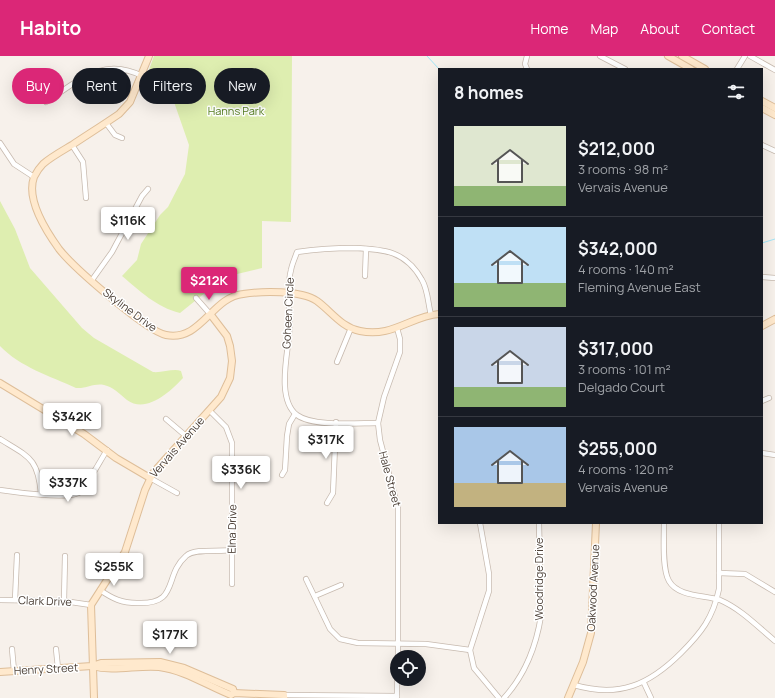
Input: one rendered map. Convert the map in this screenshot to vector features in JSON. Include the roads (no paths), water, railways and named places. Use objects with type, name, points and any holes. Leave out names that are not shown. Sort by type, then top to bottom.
[{"type":"street","points":[[145,68],[150,56]]},
{"type":"street","points":[[527,56],[525,64],[527,68]]},
{"type":"street","points":[[600,56],[623,68]]},
{"type":"street","points":[[668,56],[689,68]]},
{"type":"street","points":[[682,56],[703,68]]},
{"type":"street","points":[[738,68],[745,56]]},
{"type":"street","points":[[750,56],[775,70]]},
{"type":"street","points":[[64,91],[98,70],[112,68],[139,75]]},
{"type":"street","points":[[0,143],[14,164],[34,177],[43,164],[119,114],[130,102],[139,82]]},
{"type":"street","points":[[763,102],[775,108]]},
{"type":"street","points":[[763,109],[775,115]]},
{"type":"street","points":[[106,123],[115,135],[122,138]]},
{"type":"street","points":[[72,145],[83,162],[86,198]]},
{"type":"street","points":[[763,145],[775,151]]},
{"type":"street","name":"Skyline Drive","points":[[34,177],[32,194],[34,206],[60,250],[115,301],[144,323],[165,335],[188,333],[227,301],[240,294],[304,295],[313,299],[337,320],[351,328],[374,332],[397,328],[431,315],[438,314]]},
{"type":"street","points":[[92,280],[104,265],[142,196],[148,189]]},
{"type":"street","name":"Goheen Circle","points":[[295,414],[287,400],[285,361],[289,336],[291,270],[297,252],[316,248],[366,249],[388,251],[396,254],[411,265],[423,281],[431,315]]},
{"type":"street","points":[[365,276],[366,249]]},
{"type":"street","points":[[763,277],[775,278]]},
{"type":"street","name":"Vervais Avenue","points":[[90,605],[127,547],[150,478],[209,410],[226,388],[230,378],[232,353],[227,336],[196,298]]},
{"type":"street","points":[[763,325],[775,319]]},
{"type":"street","points":[[337,362],[351,328]]},
{"type":"street","name":"Hale Street","points":[[397,328],[400,339],[400,352],[384,397],[378,423],[380,440],[398,508],[398,650]]},
{"type":"street","points":[[0,383],[84,434],[150,478],[177,493]]},
{"type":"street","points":[[763,401],[769,398]]},
{"type":"street","name":"Elna Drive","points":[[209,410],[226,427],[232,443],[232,584]]},
{"type":"street","points":[[282,475],[285,470],[288,430],[295,414],[316,422],[378,423]]},
{"type":"street","points":[[166,420],[186,436]]},
{"type":"street","points":[[327,503],[333,493],[336,422]]},
{"type":"street","points":[[0,439],[24,454],[33,462],[40,479],[41,494]]},
{"type":"street","points":[[0,490],[41,494],[68,495],[79,493],[107,450]]},
{"type":"street","points":[[763,454],[775,455]]},
{"type":"street","points":[[480,524],[489,574],[489,591],[470,650],[474,668],[499,698]]},
{"type":"street","name":"Woodridge Drive","points":[[504,698],[516,685],[524,670],[540,624],[539,524]]},
{"type":"street","name":"Oakwood Avenue","points":[[568,698],[591,633],[596,524]]},
{"type":"street","points":[[664,524],[666,572],[669,581],[683,591],[717,599],[742,614],[775,641]]},
{"type":"street","points":[[574,684],[584,688],[608,692],[632,689],[659,674],[697,636],[712,614],[717,599],[719,573],[719,524]]},
{"type":"street","points":[[100,590],[123,603],[146,604],[158,602],[167,592],[180,564],[186,556],[198,552],[231,550]]},
{"type":"street","points":[[15,600],[17,555]]},
{"type":"street","points":[[64,601],[65,556]]},
{"type":"street","points":[[719,573],[745,574],[775,592]]},
{"type":"street","points":[[306,579],[330,629],[340,639],[358,643],[426,644],[470,650]]},
{"type":"street","points":[[315,596],[341,585]]},
{"type":"street","name":"Clark Drive","points":[[0,600],[64,601],[90,605]]},
{"type":"street","points":[[90,605],[94,698]]},
{"type":"street","points":[[12,649],[14,671]]},
{"type":"street","points":[[56,649],[58,668]]},
{"type":"street","name":"Henry Street","points":[[0,672],[92,666],[102,669],[150,667],[170,669],[231,695],[284,697],[397,697]]},
{"type":"street","points":[[644,683],[651,698]]},
{"type":"street","points":[[397,686],[397,697]]},
{"type":"waterway","points":[[427,56],[438,68]]},
{"type":"waterway","points":[[763,243],[775,239]]},
{"type":"park label","name":"Hanns Park","points":[[236,111]]}]
